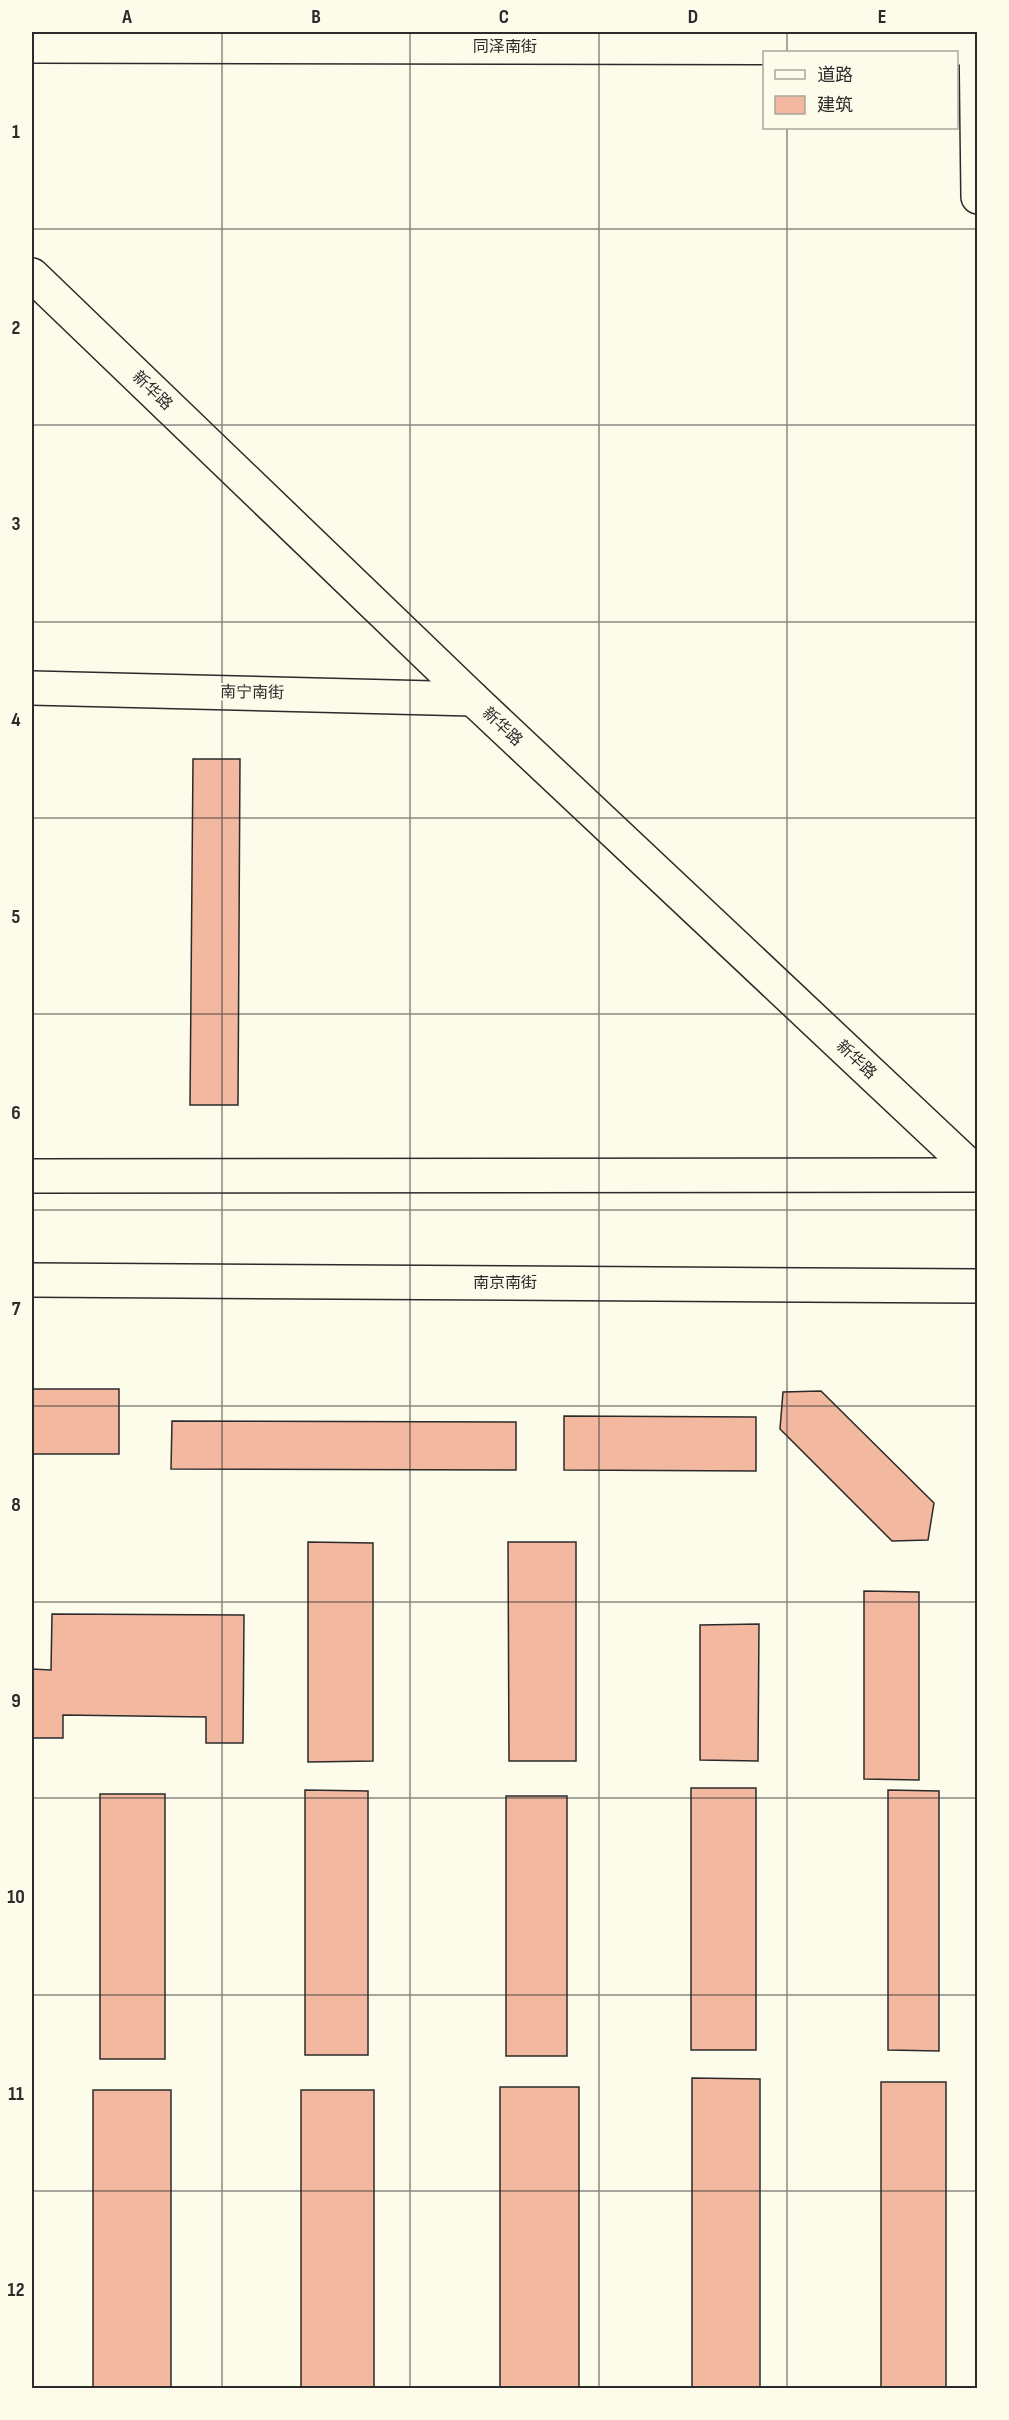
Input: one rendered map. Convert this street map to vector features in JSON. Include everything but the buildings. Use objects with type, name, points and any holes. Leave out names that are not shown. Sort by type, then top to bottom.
[{"type":"street","points":[[976,32],[978,197]]},
{"type":"street","name":"同泽南街","points":[[32,46],[977,48]]},
{"type":"street","name":"新华路","points":[[32,275],[473,699],[978,1174]]},
{"type":"street","name":"南宁南街","points":[[32,688],[473,699]]},
{"type":"street","points":[[32,1176],[978,1174]]},
{"type":"street","name":"南京南街","points":[[32,1280],[978,1286]]}]
